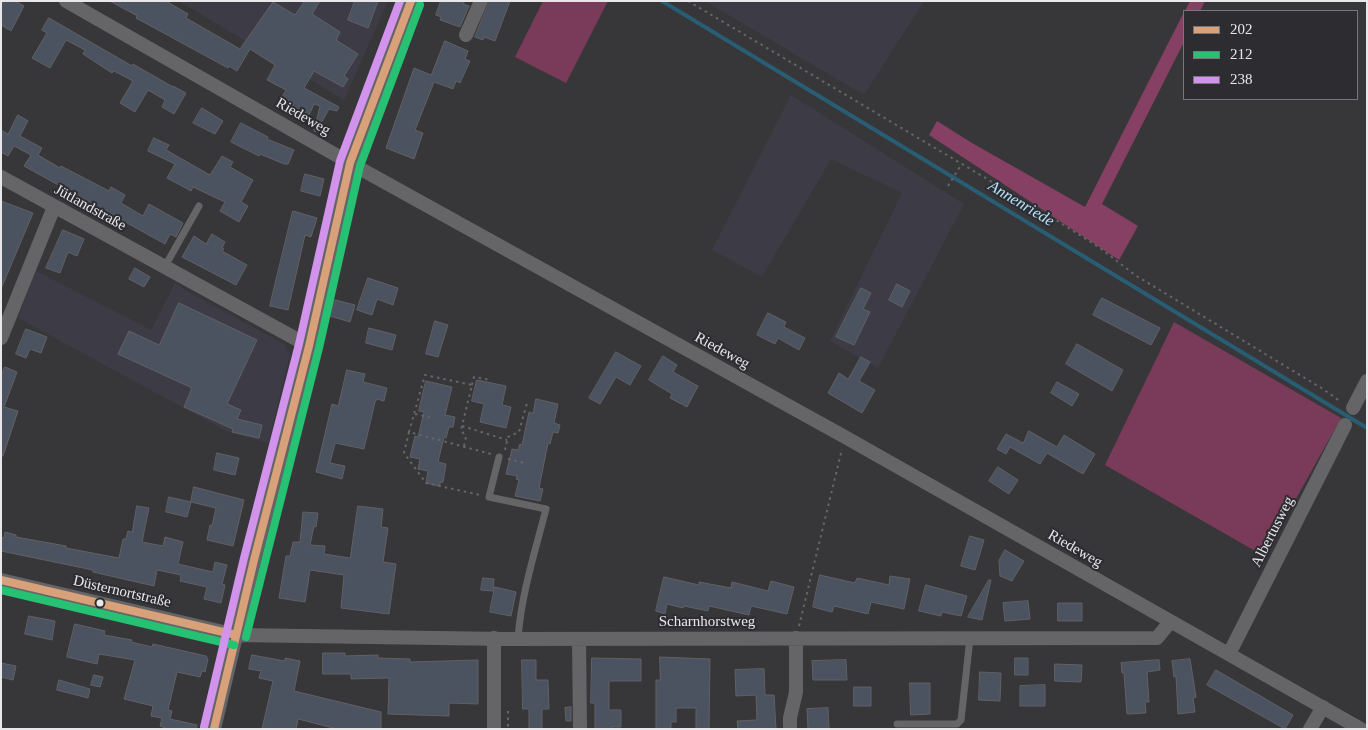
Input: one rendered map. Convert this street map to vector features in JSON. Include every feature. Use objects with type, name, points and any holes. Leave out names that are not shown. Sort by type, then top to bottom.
[{"type":"street","name":"Riedeweg","points":[[66,1],[350,164],[845,437],[1362,729]]},
{"type":"street","points":[[214,729],[308,346],[350,164],[412,1]]},
{"type":"street","points":[[466,35],[481,1]]},
{"type":"street","name":"Jütlandstraße","points":[[1,177],[308,346]]},
{"type":"street","points":[[1,338],[54,207]]},
{"type":"street","points":[[1353,408],[1367,381]]},
{"type":"street","name":"Albertusweg","points":[[1229,654],[1345,424]]},
{"type":"street","name":"Düsternortstraße","points":[[1,580],[236,635]]},
{"type":"street","name":"Scharnhorstweg","points":[[236,635],[518,639],[1157,638],[1170,622]]},
{"type":"street","points":[[494,638],[494,729]]},
{"type":"street","points":[[790,729],[790,718],[796,692],[796,638]]},
{"type":"street","points":[[579,639],[580,729]]},
{"type":"street","points":[[1310,729],[1323,707]]},
{"type":"lane","points":[[164,268],[199,206]]},
{"type":"lane","points":[[499,457],[489,497],[546,509],[527,581],[519,619],[518,639]]},
{"type":"lane","points":[[897,724],[957,724],[961,720],[970,638]]},
{"type":"path","points":[[688,1],[1092,243],[1135,275],[1353,408]]},
{"type":"path","points":[[948,186],[962,164]]},
{"type":"path","points":[[472,385],[425,375],[404,453],[426,484],[489,497]]},
{"type":"path","points":[[464,446],[466,437],[461,430],[474,377],[491,380]]},
{"type":"path","points":[[524,463],[504,458],[508,437],[519,432],[527,403]]},
{"type":"path","points":[[414,414],[432,418]]},
{"type":"path","points":[[462,426],[508,440]]},
{"type":"path","points":[[409,432],[499,457]]},
{"type":"path","points":[[796,638],[845,437]]},
{"type":"shaded area","points":[[179,1],[388,1],[344,100]]},
{"type":"shaded area","points":[[543,1],[608,1],[566,83],[515,57]]},
{"type":"shaded area","points":[[705,1],[924,1],[864,95]]},
{"type":"shaded area","points":[[1190,1],[1205,1],[1200,10],[1186,10]]},
{"type":"shaded area","points":[[1183,14],[1183,44],[1102,204],[1138,226],[1119,260],[929,135],[937,121],[1085,207]]},
{"type":"shaded area","points":[[791,95],[964,204],[878,368],[830,341],[902,193],[831,159],[762,277],[712,250]]},
{"type":"shaded area","points":[[36,271],[151,330],[175,283],[284,344],[290,355],[268,443],[228,432],[18,318]]},
{"type":"shaded area","points":[[1174,322],[1341,418],[1264,556],[1105,465]]},
{"type":"building","points":[[4,1],[15,1],[24,6],[11,31],[1,25],[1,6]]},
{"type":"building","points":[[110,1],[166,1],[188,14],[186,18],[240,49],[273,2],[295,15],[305,1],[320,1],[312,14],[340,32],[336,40],[358,54],[344,76],[348,79],[343,87],[314,71],[304,88],[339,107],[337,111],[329,109],[316,132],[314,131],[320,106],[314,104],[309,115],[281,99],[286,90],[267,80],[275,65],[250,49],[237,71],[229,66],[228,68],[136,18],[137,16]]},
{"type":"building","points":[[355,1],[378,1],[368,28],[348,20]]},
{"type":"building","points":[[441,1],[465,1],[463,4],[469,6],[460,27],[440,20],[441,17],[436,15]]},
{"type":"building","points":[[490,1],[510,1],[495,41],[484,37],[483,40],[475,37]]},
{"type":"building","points":[[49,18],[132,66],[133,64],[186,93],[174,114],[162,107],[165,100],[148,90],[135,112],[120,103],[133,81],[114,71],[112,73],[83,54],[85,50],[66,40],[50,68],[32,58],[47,33],[42,30]]},
{"type":"building","points":[[445,41],[468,51],[465,59],[470,61],[460,83],[456,81],[453,89],[434,82],[415,130],[423,133],[414,159],[386,148],[414,68],[431,75]]},
{"type":"building","points":[[202,108],[223,121],[215,134],[193,123]]},
{"type":"building","points":[[18,115],[28,121],[20,136],[42,148],[38,155],[60,168],[61,166],[109,191],[111,187],[125,195],[121,203],[143,216],[149,204],[183,223],[176,237],[170,234],[165,244],[24,166],[31,155],[14,146],[8,156],[1,152],[1,130],[8,134]]},
{"type":"building","points":[[241,123],[268,137],[267,139],[294,150],[288,164],[260,154],[259,156],[231,142]]},
{"type":"building","points":[[154,138],[169,145],[166,150],[210,175],[222,156],[233,162],[230,167],[253,180],[241,202],[248,206],[239,222],[220,211],[225,202],[193,187],[191,191],[167,178],[175,164],[148,151]]},
{"type":"building","points":[[305,174],[324,179],[320,196],[301,191]]},
{"type":"building","points":[[1,201],[33,213],[1,289]]},
{"type":"building","points":[[293,211],[317,218],[311,237],[305,235],[288,310],[270,306]]},
{"type":"building","points":[[63,230],[84,239],[77,256],[68,252],[60,273],[46,268]]},
{"type":"building","points":[[212,234],[225,242],[222,251],[247,265],[236,285],[182,257],[194,236],[206,244]]},
{"type":"building","points":[[135,268],[150,277],[144,287],[129,279]]},
{"type":"building","points":[[368,278],[398,288],[393,305],[377,299],[372,315],[357,310]]},
{"type":"building","points":[[897,284],[910,291],[902,307],[889,300]]},
{"type":"building","points":[[861,288],[871,293],[863,309],[870,312],[854,345],[836,337]]},
{"type":"building","points":[[1102,298],[1160,328],[1151,345],[1093,315]]},
{"type":"building","points":[[335,300],[355,305],[350,322],[330,316]]},
{"type":"building","points":[[179,303],[257,340],[227,404],[241,410],[237,419],[262,425],[259,438],[232,432],[233,429],[184,407],[192,388],[118,354],[129,331],[159,345]]},
{"type":"building","points":[[768,313],[786,322],[784,327],[805,338],[799,350],[778,338],[775,344],[757,335]]},
{"type":"building","points":[[435,321],[448,325],[438,357],[426,354]]},
{"type":"building","points":[[369,328],[396,335],[392,350],[366,343]]},
{"type":"building","points":[[26,329],[47,337],[41,353],[30,349],[26,358],[16,354]]},
{"type":"building","points":[[1077,344],[1123,370],[1112,391],[1066,364]]},
{"type":"building","points":[[616,352],[641,366],[630,385],[616,377],[600,404],[589,398]]},
{"type":"building","points":[[663,356],[677,365],[673,372],[698,386],[687,407],[670,398],[672,394],[649,380]]},
{"type":"building","points":[[861,357],[870,362],[859,381],[875,390],[862,413],[828,393],[839,373],[848,379]]},
{"type":"building","points":[[5,367],[17,372],[4,407],[18,411],[3,456],[1,456],[1,376]]},
{"type":"building","points":[[347,370],[365,374],[363,382],[387,388],[384,401],[377,399],[375,402],[364,449],[335,443],[330,463],[345,466],[342,479],[316,472],[332,404],[338,406]]},
{"type":"building","points":[[477,380],[506,386],[502,405],[511,407],[506,428],[480,422],[484,404],[472,401]]},
{"type":"building","points":[[426,381],[452,387],[445,415],[455,417],[453,427],[449,427],[446,438],[444,437],[438,462],[446,464],[443,482],[439,486],[426,483],[428,471],[418,469],[420,459],[410,457],[415,436],[418,437],[424,412],[419,411]]},
{"type":"building","points":[[1057,382],[1079,394],[1072,406],[1051,393]]},
{"type":"building","points":[[536,399],[558,404],[554,423],[560,425],[558,433],[553,432],[550,444],[548,443],[539,488],[543,489],[540,501],[515,496],[519,480],[516,479],[517,476],[506,474],[512,449],[518,450],[520,444],[522,445],[529,412],[533,413]]},
{"type":"building","points":[[1029,431],[1057,447],[1064,435],[1095,454],[1083,474],[1047,453],[1040,464],[1010,447],[1006,454],[997,449],[1006,434],[1023,443]]},
{"type":"building","points":[[217,453],[239,458],[235,475],[214,470]]},
{"type":"building","points":[[998,467],[1018,480],[1009,494],[989,481]]},
{"type":"building","points":[[194,487],[244,500],[233,546],[207,540],[216,508],[191,502]]},
{"type":"building","points":[[169,497],[191,502],[187,517],[166,512]]},
{"type":"building","points":[[137,506],[149,508],[142,542],[163,546],[165,537],[183,542],[178,564],[213,572],[215,562],[227,565],[222,584],[225,585],[221,603],[204,599],[207,587],[180,581],[181,575],[157,570],[154,586],[93,572],[93,570],[1,551],[1,537],[4,538],[5,532],[16,535],[16,537],[119,558],[123,539],[126,539],[128,531],[132,532]]},
{"type":"building","points":[[358,506],[383,509],[381,527],[388,528],[383,562],[396,564],[389,614],[341,608],[344,575],[310,570],[305,602],[279,598],[286,556],[290,556],[293,542],[300,542],[303,512],[318,513],[310,545],[325,546],[324,554],[350,558]]},
{"type":"building","points":[[970,536],[984,540],[975,570],[961,566]]},
{"type":"building","points":[[1005,550],[1024,561],[1012,581],[1000,576],[999,561]]},
{"type":"building","points":[[820,575],[855,583],[857,578],[889,585],[890,576],[910,579],[904,609],[871,602],[868,614],[834,606],[832,612],[813,607]]},
{"type":"building","points":[[664,577],[699,585],[699,582],[731,588],[732,582],[768,591],[771,581],[794,587],[787,614],[751,606],[749,615],[709,606],[708,611],[667,604],[665,614],[656,611]]},
{"type":"building","points":[[483,578],[494,579],[493,591],[481,590]]},
{"type":"building","points":[[989,580],[991,580],[982,620],[968,617]]},
{"type":"building","points":[[926,585],[967,596],[961,616],[942,612],[941,616],[919,611]]},
{"type":"building","points":[[495,587],[516,592],[511,616],[490,612]]},
{"type":"building","points":[[1028,601],[1030,619],[1005,621],[1003,603]]},
{"type":"building","points":[[1058,603],[1082,603],[1082,621],[1058,621]]},
{"type":"building","points":[[29,616],[55,621],[52,640],[25,634]]},
{"type":"building","points":[[75,624],[105,631],[104,635],[132,640],[131,642],[152,647],[153,644],[206,656],[208,659],[205,672],[202,671],[200,677],[177,672],[168,710],[172,711],[170,719],[197,725],[196,729],[168,729],[160,726],[162,718],[151,716],[153,706],[124,699],[135,660],[99,654],[97,664],[67,657]]},
{"type":"building","points":[[323,653],[345,653],[345,656],[378,655],[378,658],[410,659],[410,662],[478,660],[478,704],[449,703],[449,716],[388,714],[389,678],[351,679],[351,674],[323,674]]},
{"type":"building","points":[[252,655],[285,661],[285,658],[300,661],[294,691],[381,712],[381,729],[337,729],[298,719],[296,729],[262,729],[273,681],[259,678],[261,671],[249,669]]},
{"type":"building","points":[[660,657],[710,659],[709,729],[696,729],[696,708],[676,708],[676,722],[671,722],[671,729],[656,729],[656,680],[660,680]]},
{"type":"building","points":[[592,658],[641,659],[641,681],[609,681],[609,710],[621,710],[621,727],[595,729],[595,703],[591,703]]},
{"type":"building","points":[[1015,658],[1028,658],[1028,675],[1015,675]]},
{"type":"building","points":[[1190,659],[1196,697],[1193,698],[1195,712],[1178,714],[1176,676],[1174,677],[1172,661]]},
{"type":"building","points":[[522,660],[536,660],[536,680],[548,680],[549,709],[542,709],[542,729],[529,729],[529,709],[523,709]]},
{"type":"building","points":[[846,660],[847,680],[813,680],[812,661]]},
{"type":"building","points":[[1159,660],[1160,670],[1147,672],[1149,702],[1145,702],[1146,713],[1127,714],[1124,673],[1122,673],[1121,663]]},
{"type":"building","points":[[1,663],[16,666],[13,680],[1,677]]},
{"type":"building","points":[[1055,664],[1082,665],[1081,682],[1055,681]]},
{"type":"building","points":[[764,669],[765,695],[774,695],[776,729],[738,729],[737,721],[757,720],[756,695],[736,696],[735,670]]},
{"type":"building","points":[[1216,670],[1293,715],[1285,729],[1207,685]]},
{"type":"building","points":[[980,672],[1001,673],[1000,701],[979,700]]},
{"type":"building","points":[[94,675],[103,677],[100,687],[91,685]]},
{"type":"building","points":[[59,680],[90,689],[88,698],[57,690]]},
{"type":"building","points":[[910,683],[930,683],[930,714],[911,715]]},
{"type":"building","points":[[1045,685],[1045,706],[1020,706],[1020,686]]},
{"type":"building","points":[[854,687],[871,687],[871,706],[854,706]]},
{"type":"building","points":[[571,707],[571,721],[566,721],[565,708]]},
{"type":"building","points":[[828,708],[829,729],[808,729],[807,709]]},
{"type":"waterway","name":"Annenriede","points":[[662,1],[1367,428]]},
{"type":"transit line","name":"238","points":[[204,727],[244,558],[299,344],[340,161],[400,1]]},
{"type":"transit line","name":"202","points":[[214,729],[254,560],[309,346],[350,163],[411,1]]},
{"type":"transit line","name":"212","points":[[246,637],[319,348],[360,166],[420,5]]},
{"type":"transit line","name":"202","points":[[1,580],[236,635]]},
{"type":"transit line","name":"212","points":[[1,590],[234,645]]}]
